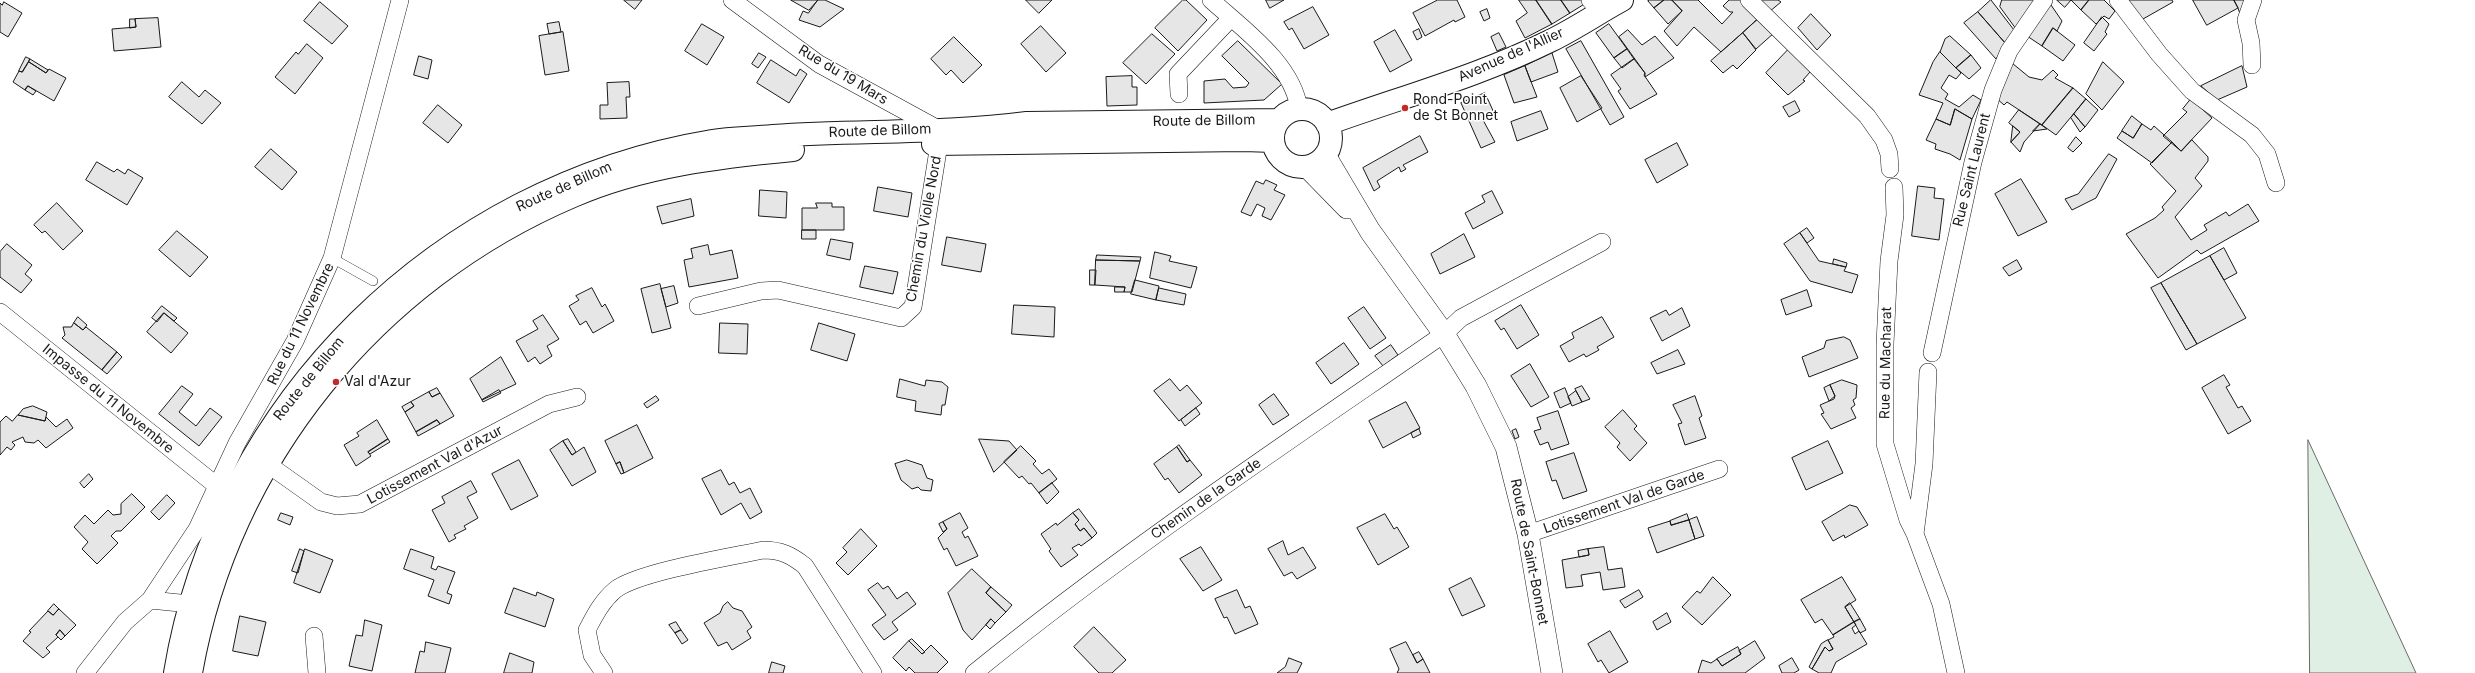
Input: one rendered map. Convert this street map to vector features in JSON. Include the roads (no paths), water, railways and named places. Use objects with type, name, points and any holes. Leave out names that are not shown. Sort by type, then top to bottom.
[{"type":"main road","name":"Avenue de l'Allier","points":[[1327,124],[1422,93],[1498,63],[1550,41],[1595,6],[1622,0]]},
{"type":"main road","points":[[1299,109],[1311,111],[1320,115],[1327,124],[1331,134],[1330,146],[1325,155],[1317,163],[1307,167],[1295,166],[1285,162],[1276,153],[1273,141],[1274,130],[1279,120],[1287,113],[1299,109]]},
{"type":"main road","name":"Route de Billom","points":[[175,673],[190,604],[221,520],[260,459],[362,340],[399,305],[440,272],[499,233],[573,196],[634,175],[722,156],[938,137],[1027,123],[1279,120]]},
{"type":"main road","name":"Route de Billom","points":[[938,137],[1273,141]]},
{"type":"main road","name":"Route de Billom","points":[[191,673],[204,621],[233,529],[260,459]]},
{"type":"street","name":"Rue du 11 Novembre","points":[[85,673],[125,622],[150,600],[197,529],[237,443],[295,341],[332,258],[400,0]]},
{"type":"street","name":"Rue du 19 Mars","points":[[732,0],[819,64],[938,137]]},
{"type":"street","points":[[1211,0],[1267,52],[1287,76],[1297,95],[1299,109]]},
{"type":"street","points":[[1749,0],[1867,116],[1884,140],[1889,154],[1890,169]]},
{"type":"street","name":"Rue Saint Laurent","points":[[1932,353],[1973,162],[1993,90],[2009,51],[2044,0]]},
{"type":"street","points":[[2118,0],[2160,54],[2192,91],[2252,135],[2267,154],[2276,183]]},
{"type":"street","points":[[2252,65],[2251,43],[2246,20],[2253,0]]},
{"type":"street","points":[[1179,94],[1178,74],[1231,18]]},
{"type":"street","name":"Chemin du Violle Nord","points":[[698,306],[761,291],[778,290],[901,318],[913,306],[938,137]]},
{"type":"street","name":"Route de Saint-Bonnet","points":[[1325,155],[1370,231],[1444,334],[1476,386],[1506,447],[1528,534],[1552,673]]},
{"type":"street","name":"Route de Saint-Bonnet","points":[[1307,167],[1370,231]]},
{"type":"street","name":"Rue du Macharat","points":[[1894,187],[1895,216],[1889,261],[1885,344],[1886,444],[1908,520],[1915,534]]},
{"type":"street","name":"Chemin de la Garde","points":[[974,673],[1054,608],[1138,546],[1444,334],[1461,318],[1602,242]]},
{"type":"street","name":"Impasse du 11 Novembre","points":[[0,312],[217,486]]},
{"type":"street","points":[[1928,372],[1924,464],[1915,534],[1941,604],[1956,673]]},
{"type":"street","name":"Lotissement Val d'Azur","points":[[260,459],[321,502],[337,506],[360,504],[549,404],[577,397]]},
{"type":"street","name":"Lotissement Val de Garde","points":[[1528,534],[1719,469]]},
{"type":"street","points":[[604,673],[592,655],[587,630],[600,605],[616,590],[639,578],[763,550],[777,550],[789,554],[805,566],[873,673]]},
{"type":"street","points":[[150,600],[190,604]]},
{"type":"street","points":[[314,636],[317,673]]},
{"type":"lane","points":[[332,258],[373,281]]},
{"type":"place","name":"Rond-Point de St Bonnet","points":[[1405,108]]},
{"type":"place","name":"Val d'Azur","points":[[336,382]]}]
